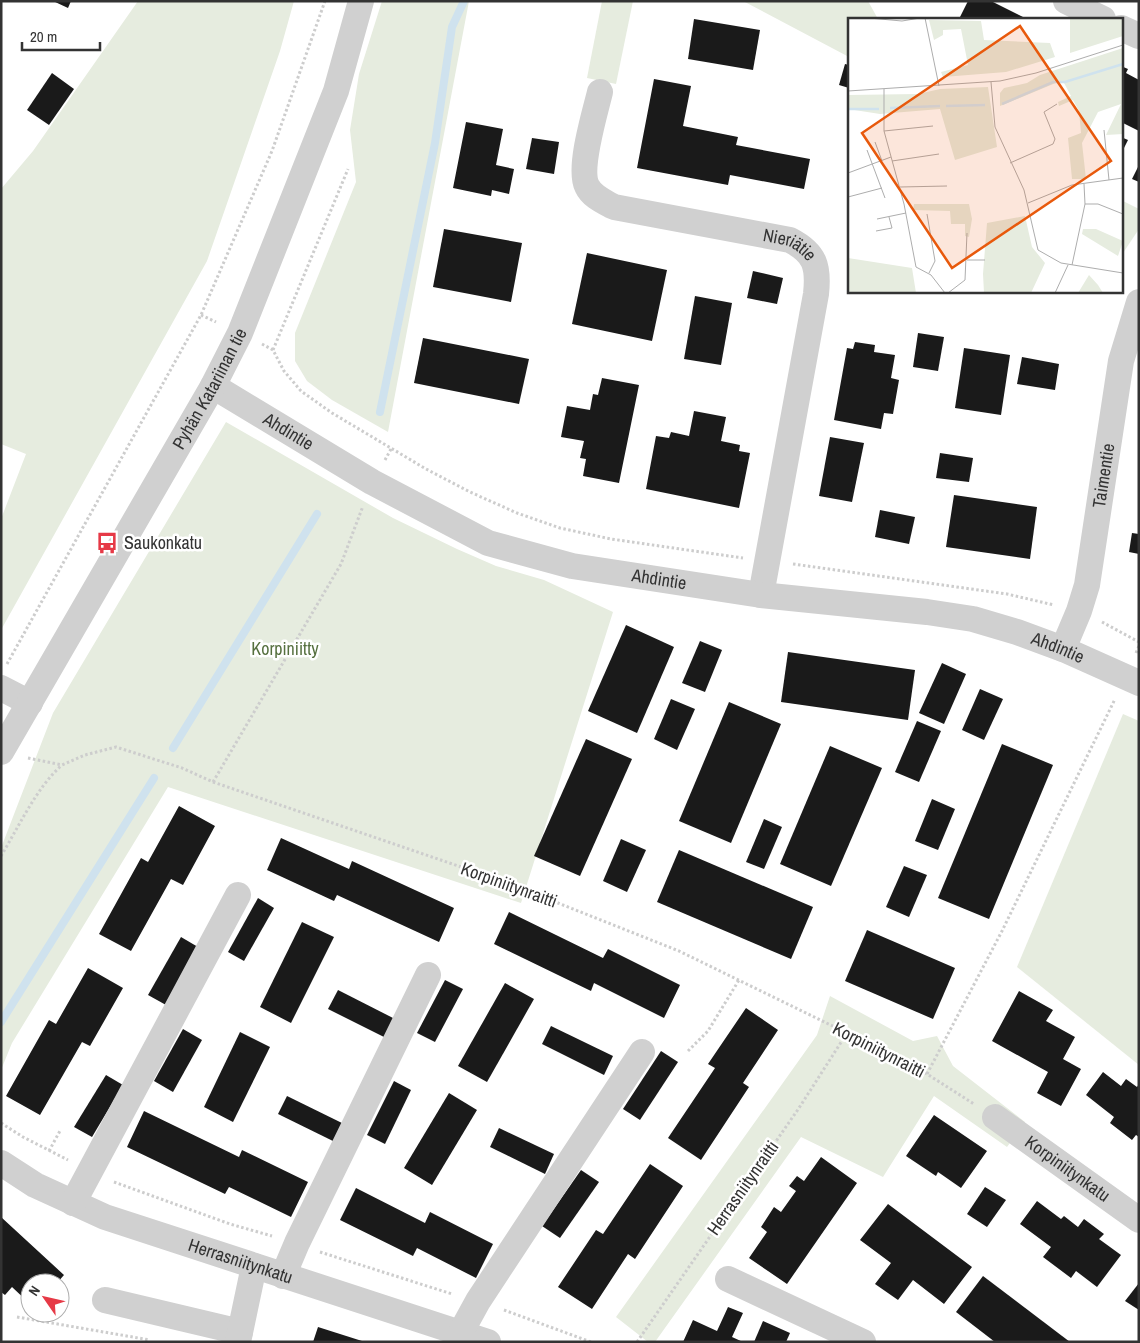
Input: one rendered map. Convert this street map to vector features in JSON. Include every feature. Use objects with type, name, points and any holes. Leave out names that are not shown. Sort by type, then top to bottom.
[{"type":"street","name":"Pyhän Katariinan tie","points":[[3,748],[213,386],[240,333],[336,92],[361,1]]},
{"type":"street","points":[[1066,1],[1101,18]]},
{"type":"street","points":[[1122,28],[1139,36]]},
{"type":"street","name":"Nieriätie","points":[[600,92],[584,175],[587,187],[594,196],[614,207],[790,240],[802,246],[811,255],[816,266],[818,279],[816,294],[761,595]]},
{"type":"street","name":"Taimentie","points":[[1063,649],[1079,611],[1087,585],[1121,361],[1132,319],[1139,302]]},
{"type":"street","name":"Ahdintie","points":[[213,386],[372,482],[488,543],[572,566],[761,595],[927,612],[973,619],[1017,632],[1063,649],[1132,680]]},
{"type":"street","points":[[4,676],[30,703]]},
{"type":"street","points":[[73,1203],[238,895]]},
{"type":"street","points":[[284,1276],[297,1244],[428,975]]},
{"type":"street","points":[[461,1332],[478,1301],[642,1052]]},
{"type":"street","name":"Korpiniitynkatu","points":[[995,1117],[1139,1220]]},
{"type":"street","name":"Herrasniitynkatu","points":[[1,1163],[35,1185],[105,1217],[488,1342]]},
{"type":"street","points":[[105,1300],[239,1337],[254,1266]]},
{"type":"street","points":[[728,1279],[863,1342]]},
{"type":"path","points":[[4,676],[201,315],[272,152],[325,1]]},
{"type":"path","points":[[273,350],[348,169]]},
{"type":"path","points":[[201,315],[273,350],[284,371],[300,391],[332,414],[470,492],[560,528],[611,539],[1007,594],[1079,611],[1139,642]]},
{"type":"path","points":[[213,782],[341,564],[372,482],[392,449]]},
{"type":"path","points":[[927,1074],[1132,680],[1139,646]]},
{"type":"path","name":"Korpiniitynraitti","points":[[62,765],[85,754],[116,747],[182,768],[213,782],[505,882],[679,951],[927,1074],[995,1117]]},
{"type":"path","points":[[3,748],[29,758],[62,765]]},
{"type":"path","points":[[1,856],[39,793],[52,774],[62,765]]},
{"type":"path","points":[[688,1051],[708,1031],[739,980]]},
{"type":"path","name":"Herrasniitynraitti","points":[[637,1342],[799,1108],[847,1033]]},
{"type":"path","points":[[49,1150],[61,1129]]},
{"type":"path","points":[[17,1317],[151,1340]]},
{"type":"green space","points":[[138,1],[294,1],[280,51],[207,261],[1,630],[1,519],[26,454],[1,444],[1,189],[33,151]]},
{"type":"green space","points":[[382,1],[469,1],[388,432],[332,400],[307,381],[295,361],[295,333],[356,182],[350,130],[359,74]]},
{"type":"green space","points":[[602,1],[633,1],[616,84],[587,78]]},
{"type":"green space","points":[[743,1],[868,1],[877,18],[848,18],[848,56]]},
{"type":"green space","points":[[1122,200],[1139,209],[1139,229],[1122,254]]},
{"type":"green space","name":"Korpiniitty","points":[[226,422],[393,518],[496,566],[544,580],[613,612],[521,903],[168,787],[12,1043],[1,1070],[1,848],[53,713]]},
{"type":"green space","points":[[1123,714],[1139,721],[1139,1065],[1017,967]]},
{"type":"green space","points":[[830,996],[913,1041],[937,1036],[953,1066],[1025,1122],[1007,1147],[934,1096],[883,1177],[801,1137],[655,1342],[648,1342],[616,1317],[817,1035]]},
{"type":"building","points":[[53,1],[71,1],[68,8]]},
{"type":"building","points":[[968,1],[991,1],[1025,18],[960,18]]},
{"type":"building","points":[[694,19],[760,30],[753,70],[688,59]]},
{"type":"building","points":[[845,64],[848,65],[848,88],[839,85]]},
{"type":"building","points":[[1122,66],[1128,69],[1126,73],[1139,80],[1139,131],[1122,122]]},
{"type":"building","points":[[52,73],[74,89],[49,125],[27,110]]},
{"type":"building","points":[[654,79],[691,86],[683,126],[738,137],[736,145],[810,159],[804,189],[730,175],[728,185],[637,168]]},
{"type":"building","points":[[466,122],[503,129],[496,165],[514,169],[509,194],[492,190],[491,196],[453,188]]},
{"type":"building","points":[[1122,137],[1128,140],[1122,152]]},
{"type":"building","points":[[532,138],[559,142],[554,174],[526,169]]},
{"type":"building","points":[[1139,165],[1139,182],[1132,179]]},
{"type":"building","points":[[444,229],[522,243],[511,302],[433,287]]},
{"type":"building","points":[[587,253],[667,270],[652,341],[572,324]]},
{"type":"building","points":[[753,271],[783,278],[777,304],[747,298]]},
{"type":"building","points":[[695,296],[732,303],[721,365],[684,359]]},
{"type":"building","points":[[918,333],[944,337],[938,371],[913,367]]},
{"type":"building","points":[[423,338],[529,359],[519,404],[414,383]]},
{"type":"building","points":[[855,342],[875,345],[874,352],[895,355],[891,378],[899,380],[893,414],[884,413],[881,429],[834,420],[847,348],[853,349]]},
{"type":"building","points":[[964,348],[1010,355],[1001,415],[955,408]]},
{"type":"building","points":[[1022,357],[1059,364],[1055,390],[1017,384]]},
{"type":"building","points":[[602,378],[639,385],[619,483],[583,476],[586,459],[580,458],[584,441],[561,437],[567,406],[590,410],[593,394],[598,395]]},
{"type":"building","points":[[694,411],[726,417],[721,441],[740,445],[739,451],[750,453],[739,508],[646,489],[656,436],[669,438],[671,432],[689,436]]},
{"type":"building","points":[[830,437],[864,443],[852,502],[819,496]]},
{"type":"building","points":[[940,453],[973,458],[969,482],[936,478]]},
{"type":"building","points":[[954,495],[1037,507],[1030,559],[946,547]]},
{"type":"building","points":[[880,510],[915,517],[909,544],[875,537]]},
{"type":"building","points":[[1132,533],[1139,534],[1139,554],[1129,552]]},
{"type":"building","points":[[626,625],[674,647],[637,733],[588,711]]},
{"type":"building","points":[[700,641],[722,650],[705,692],[682,683]]},
{"type":"building","points":[[788,652],[915,670],[908,720],[781,702]]},
{"type":"building","points":[[942,663],[966,674],[944,724],[919,713]]},
{"type":"building","points":[[980,689],[1003,699],[984,740],[962,730]]},
{"type":"building","points":[[671,699],[695,709],[677,750],[654,739]]},
{"type":"building","points":[[729,702],[781,724],[731,843],[679,821]]},
{"type":"building","points":[[917,721],[941,731],[919,782],[895,772]]},
{"type":"building","points":[[586,739],[632,759],[580,876],[534,856]]},
{"type":"building","points":[[1002,744],[1053,765],[989,919],[938,898]]},
{"type":"building","points":[[830,746],[882,768],[831,886],[780,864]]},
{"type":"building","points":[[932,799],[955,809],[938,850],[915,841]]},
{"type":"building","points":[[179,806],[215,826],[183,885],[171,879],[131,951],[99,934],[141,858],[148,862]]},
{"type":"building","points":[[764,819],[782,827],[764,869],[746,862]]},
{"type":"building","points":[[281,838],[349,869],[352,861],[454,908],[439,942],[337,895],[334,901],[267,870]]},
{"type":"building","points":[[621,839],[646,850],[627,892],[603,881]]},
{"type":"building","points":[[679,850],[813,907],[791,959],[657,902]]},
{"type":"building","points":[[904,866],[927,875],[909,917],[886,907]]},
{"type":"building","points":[[258,898],[274,908],[244,961],[228,952]]},
{"type":"building","points":[[509,912],[603,958],[608,949],[680,985],[664,1018],[594,983],[591,991],[494,944]]},
{"type":"building","points":[[302,922],[334,937],[291,1023],[260,1007]]},
{"type":"building","points":[[867,930],[955,968],[933,1019],[845,981]]},
{"type":"building","points":[[181,937],[198,947],[166,1005],[148,995]]},
{"type":"building","points":[[88,968],[123,988],[90,1046],[82,1042],[40,1115],[6,1096],[49,1020],[56,1024]]},
{"type":"building","points":[[445,980],[463,989],[435,1042],[417,1033]]},
{"type":"building","points":[[505,983],[534,999],[487,1082],[458,1066]]},
{"type":"building","points":[[338,990],[395,1019],[386,1038],[328,1009]]},
{"type":"building","points":[[1019,991],[1053,1010],[1046,1021],[1075,1037],[1063,1059],[1081,1069],[1061,1106],[1037,1093],[1048,1072],[992,1041]]},
{"type":"building","points":[[746,1008],[778,1030],[743,1083],[749,1087],[701,1160],[668,1138],[715,1068],[708,1064]]},
{"type":"building","points":[[551,1026],[613,1056],[604,1075],[542,1044]]},
{"type":"building","points":[[183,1029],[202,1040],[173,1092],[154,1081]]},
{"type":"building","points":[[240,1032],[270,1047],[233,1122],[204,1107]]},
{"type":"building","points":[[661,1051],[678,1062],[640,1120],[623,1109]]},
{"type":"building","points":[[1103,1072],[1121,1086],[1126,1079],[1137,1087],[1139,1084],[1139,1137],[1136,1135],[1132,1140],[1110,1123],[1114,1117],[1086,1095]]},
{"type":"building","points":[[106,1075],[123,1085],[92,1137],[74,1127]]},
{"type":"building","points":[[394,1081],[411,1090],[385,1144],[367,1135]]},
{"type":"building","points":[[449,1093],[477,1110],[432,1185],[404,1168]]},
{"type":"building","points":[[287,1096],[344,1124],[335,1142],[278,1114]]},
{"type":"building","points":[[144,1111],[239,1157],[242,1150],[308,1182],[291,1217],[229,1187],[225,1194],[127,1147]]},
{"type":"building","points":[[934,1115],[987,1151],[961,1188],[938,1172],[936,1176],[906,1156]]},
{"type":"building","points":[[499,1128],[554,1154],[545,1174],[490,1147]]},
{"type":"building","points":[[821,1157],[857,1183],[787,1284],[749,1258],[767,1232],[761,1227],[774,1207],[781,1212],[796,1191],[789,1186],[797,1176],[804,1181]]},
{"type":"building","points":[[650,1164],[683,1186],[635,1259],[628,1254],[592,1309],[558,1287],[596,1230],[603,1234]]},
{"type":"building","points":[[581,1170],[599,1182],[560,1238],[542,1226]]},
{"type":"building","points":[[985,1187],[1006,1200],[987,1227],[967,1214]]},
{"type":"building","points":[[356,1188],[425,1223],[430,1212],[493,1244],[476,1278],[417,1248],[413,1256],[340,1220]]},
{"type":"building","points":[[1037,1201],[1061,1219],[1064,1216],[1078,1227],[1084,1219],[1104,1234],[1099,1239],[1121,1255],[1097,1287],[1076,1271],[1071,1278],[1043,1257],[1051,1247],[1020,1224]]},
{"type":"building","points":[[888,1204],[972,1267],[944,1304],[913,1280],[898,1300],[875,1284],[891,1263],[860,1240]]},
{"type":"building","points":[[1,1217],[62,1273],[20,1273],[20,1295],[12,1287],[5,1295],[1,1292]]},
{"type":"building","points":[[983,1276],[1070,1342],[995,1342],[956,1312]]},
{"type":"building","points":[[1139,1283],[1139,1310],[1125,1301]]},
{"type":"building","points":[[728,1307],[743,1313],[732,1337],[743,1342],[683,1342],[693,1320],[717,1331]]},
{"type":"building","points":[[763,1321],[790,1333],[786,1342],[754,1342]]},
{"type":"building","points":[[318,1327],[362,1341],[362,1342],[313,1342]]},
{"type":"waterway","points":[[380,412],[435,143],[452,27],[464,1]]},
{"type":"waterway","points":[[173,748],[317,514]]},
{"type":"waterway","points":[[1,1022],[154,778]]},
{"type":"place","name":"Saukonkatu","points":[[107,543]]}]
